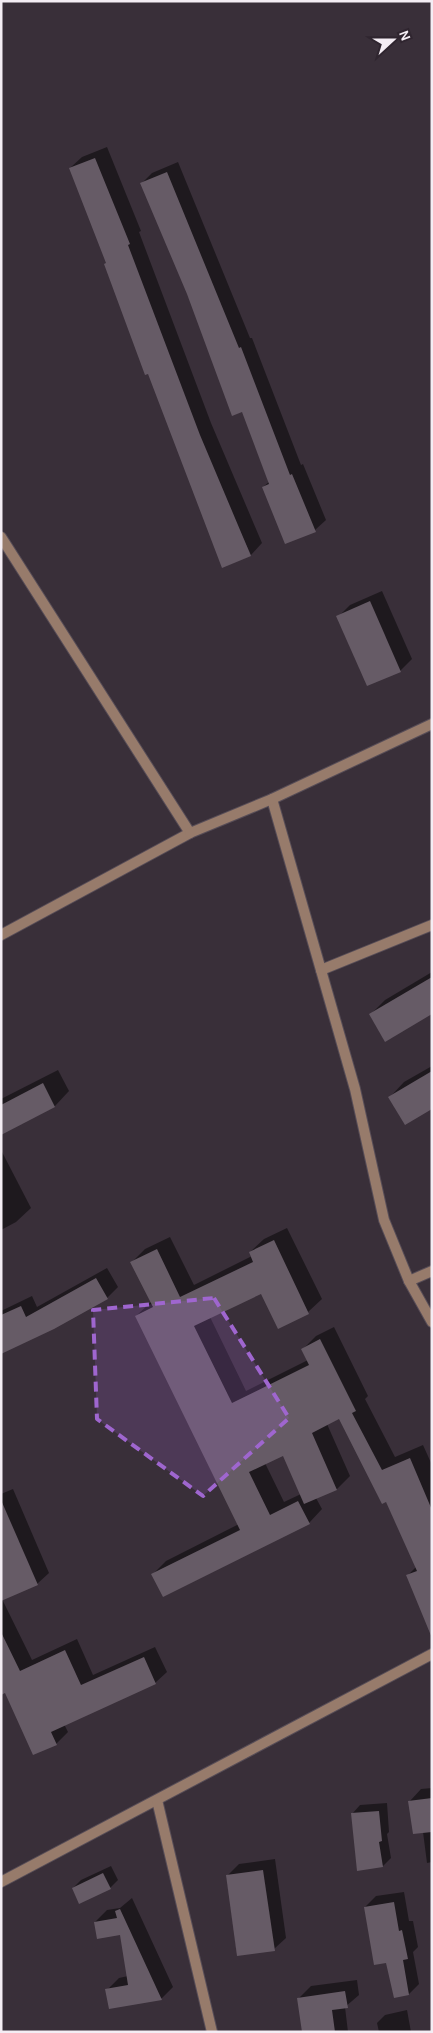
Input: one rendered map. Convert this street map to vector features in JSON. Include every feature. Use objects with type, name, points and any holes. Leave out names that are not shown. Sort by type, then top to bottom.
[{"type":"street","points":[[1,537],[190,833]]},
{"type":"street","points":[[1,936],[190,833],[272,799],[432,724]]},
{"type":"street","points":[[272,799],[355,1089],[384,1220],[409,1281],[432,1322]]},
{"type":"street","points":[[321,970],[432,924]]},
{"type":"street","points":[[409,1281],[432,1271]]},
{"type":"street","points":[[1,1882],[432,1654]]},
{"type":"street","points":[[157,1800],[212,2032]]},
{"type":"highlighted area","points":[[214,1298],[289,1418],[203,1496],[97,1419],[93,1310]]},
{"type":"building","points":[[95,158],[130,244],[128,245],[200,435],[251,556],[222,568],[148,374],[145,375],[104,264],[106,263],[69,168]]},
{"type":"building","points":[[167,172],[239,348],[241,347],[290,475],[292,474],[316,532],[285,544],[262,487],[269,484],[242,412],[232,416],[187,294],[140,183]]},
{"type":"building","points":[[370,601],[401,672],[367,686],[336,616]]},
{"type":"building","points":[[432,977],[432,1014],[385,1042],[369,1014]]},
{"type":"building","points":[[432,1071],[432,1109],[405,1125],[388,1097]]},
{"type":"building","points":[[43,1083],[55,1107],[1,1135],[1,1105]]},
{"type":"building","points":[[274,1240],[309,1314],[278,1329],[261,1294],[194,1326],[232,1403],[309,1365],[301,1349],[320,1339],[356,1411],[352,1413],[382,1470],[410,1458],[432,1510],[432,1638],[406,1575],[417,1571],[386,1502],[382,1504],[339,1419],[312,1433],[337,1490],[304,1504],[283,1456],[249,1472],[270,1515],[298,1501],[310,1524],[163,1597],[151,1574],[240,1530],[135,1316],[153,1307],[130,1262],[157,1249],[180,1297],[253,1262],[249,1252]]},
{"type":"building","points":[[96,1278],[108,1299],[54,1329],[1,1354],[1,1315],[21,1306],[26,1317]]},
{"type":"building","points":[[1,1500],[38,1585],[1,1601]]},
{"type":"building","points":[[1,1632],[20,1671],[65,1650],[81,1685],[144,1657],[156,1684],[51,1732],[57,1745],[33,1755],[5,1693],[1,1695]]},
{"type":"building","points":[[432,1798],[432,1832],[413,1834],[408,1801]]},
{"type":"building","points":[[379,1811],[382,1841],[379,1842],[383,1867],[357,1871],[351,1813]]},
{"type":"building","points":[[263,1870],[275,1951],[237,1956],[226,1875]]},
{"type":"building","points":[[103,1873],[111,1889],[79,1904],[72,1888]]},
{"type":"building","points":[[394,1902],[399,1931],[402,1930],[408,1959],[403,1960],[409,1995],[394,1998],[386,1963],[374,1965],[364,1907]]},
{"type":"building","points":[[120,1909],[162,2000],[109,2009],[105,1989],[128,1985],[120,1935],[97,1939],[94,1922],[117,1918],[115,1911]]},
{"type":"building","points":[[345,1991],[348,2008],[332,2010],[335,2032],[302,2032],[297,1998]]}]
